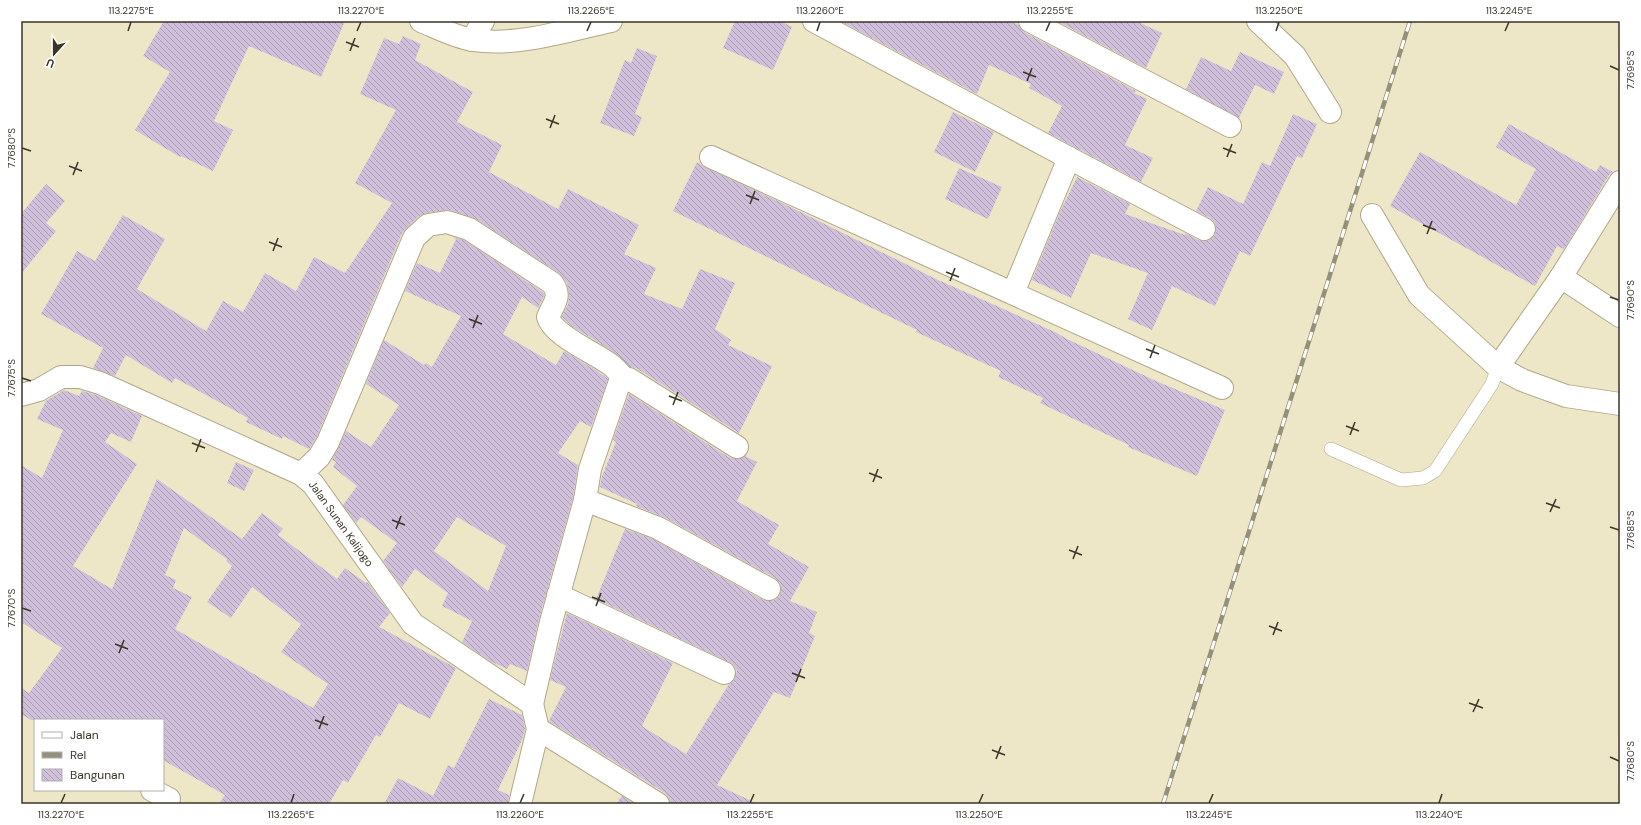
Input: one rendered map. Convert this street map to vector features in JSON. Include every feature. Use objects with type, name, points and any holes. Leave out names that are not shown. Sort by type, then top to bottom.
[{"type":"street","points":[[421,21],[451,34],[472,40],[494,41],[537,37],[611,21]]},
{"type":"street","points":[[472,40],[483,21]]},
{"type":"street","points":[[814,21],[1204,229]]},
{"type":"street","points":[[1030,21],[1230,126]]},
{"type":"street","points":[[1258,21],[1295,56],[1330,112]]},
{"type":"street","points":[[711,157],[1222,388]]},
{"type":"street","points":[[1013,293],[1069,158]]},
{"type":"street","points":[[1498,368],[1561,277],[1620,182]]},
{"type":"street","points":[[1372,215],[1419,295],[1498,368],[1522,380],[1566,396],[1620,404]]},
{"type":"street","points":[[301,474],[319,457],[328,442],[414,238],[428,225],[447,222],[469,229],[552,283],[557,290],[558,296],[548,317],[550,322],[574,343],[610,365],[624,378],[629,379],[737,447]]},
{"type":"street","points":[[1561,277],[1620,316]]},
{"type":"street","name":"Jalan Sunan Kalijogo","points":[[21,396],[39,390],[61,377],[80,377],[93,381],[301,474],[313,484],[413,624],[475,668],[532,704]]},
{"type":"street","points":[[520,804],[538,729],[532,704],[558,595],[585,500],[590,470],[620,381],[624,378]]},
{"type":"street","points":[[585,500],[658,528],[769,589]]},
{"type":"street","points":[[558,595],[724,673]]},
{"type":"street","points":[[538,729],[658,804]]},
{"type":"lane","points":[[1331,449],[1402,480],[1423,478],[1435,471],[1492,384],[1498,368]]},
{"type":"building","points":[[164,21],[345,21],[321,77],[249,46],[214,121],[233,130],[213,171],[181,156],[180,157],[135,130],[170,72],[143,56]]},
{"type":"building","points":[[735,21],[780,21],[792,27],[773,70],[723,48]]},
{"type":"building","points":[[840,21],[1009,21],[1019,25],[1024,32],[1136,91],[1134,93],[1147,99],[1125,145],[1153,158],[1141,182],[1048,133],[1062,106],[1029,88],[1031,84],[989,65],[977,94]]},
{"type":"building","points":[[1057,21],[1136,21],[1162,33],[1146,68]]},
{"type":"building","points":[[403,36],[421,44],[415,60],[473,92],[457,122],[502,145],[489,172],[558,209],[568,189],[639,225],[624,254],[656,268],[644,294],[682,309],[700,269],[735,283],[715,329],[731,340],[728,345],[772,366],[739,433],[636,368],[630,367],[611,350],[573,327],[562,317],[568,304],[569,295],[567,283],[559,273],[476,219],[450,210],[426,213],[419,216],[402,233],[317,436],[309,449],[283,436],[282,439],[246,422],[248,418],[175,378],[172,383],[126,355],[115,376],[93,368],[103,348],[41,314],[77,251],[95,261],[123,215],[165,239],[137,289],[206,331],[223,301],[243,312],[265,273],[296,291],[314,257],[345,273],[392,203],[355,183],[396,110],[360,94],[384,38],[399,44]]},
{"type":"building","points":[[637,48],[657,56],[635,114],[642,117],[634,136],[600,123],[625,60],[631,63]]},
{"type":"building","points":[[1240,52],[1284,72],[1274,94],[1255,85],[1239,118],[1186,89],[1201,57],[1231,71]]},
{"type":"building","points":[[953,112],[994,132],[975,172],[934,152]]},
{"type":"building","points":[[1293,114],[1317,124],[1302,158],[1297,156],[1250,256],[1240,251],[1215,306],[1172,286],[1152,330],[1128,319],[1148,273],[1091,253],[1071,298],[1032,280],[1061,210],[1077,177],[1130,204],[1125,214],[1185,235],[1185,233],[1198,240],[1210,240],[1215,235],[1215,223],[1210,218],[1196,211],[1208,187],[1243,204],[1262,162],[1270,166]]},
{"type":"building","points":[[1509,124],[1596,172],[1600,165],[1613,172],[1609,175],[1564,249],[1557,246],[1535,286],[1390,206],[1420,152],[1516,205],[1536,169],[1496,147]]},
{"type":"building","points":[[697,162],[706,168],[780,202],[936,279],[1055,332],[1156,381],[1225,410],[1197,476],[1128,447],[1129,445],[1040,403],[1043,398],[998,377],[1001,371],[916,332],[917,330],[673,211]]},
{"type":"building","points":[[959,168],[1002,187],[988,219],[945,199]]},
{"type":"building","points":[[46,184],[65,201],[46,223],[56,231],[21,274],[21,214]]},
{"type":"building","points":[[453,237],[464,240],[544,293],[538,308],[522,297],[503,334],[556,365],[564,351],[608,379],[591,427],[580,421],[558,453],[578,465],[573,497],[539,619],[527,671],[510,664],[507,669],[490,661],[462,642],[472,621],[442,606],[448,593],[415,569],[402,587],[383,561],[397,543],[361,517],[356,523],[343,505],[357,486],[333,467],[336,462],[332,460],[346,431],[371,447],[399,405],[366,384],[384,340],[424,365],[426,363],[432,367],[461,316],[405,291],[417,263],[440,273],[456,239]],"holes":[[[457,517],[506,546],[488,591],[434,551]]]},
{"type":"building","points":[[64,390],[79,396],[82,391],[96,395],[142,416],[131,442],[111,433],[105,442],[137,464],[73,566],[112,589],[157,479],[242,539],[262,513],[283,529],[278,535],[337,579],[345,568],[366,583],[367,582],[390,613],[379,627],[456,668],[430,719],[399,703],[380,737],[376,735],[348,783],[343,780],[329,804],[219,804],[225,795],[164,761],[164,719],[31,720],[21,714],[21,688],[29,693],[62,648],[21,622],[21,465],[42,478],[63,430],[37,419],[46,401]],"holes":[[[184,528],[227,559],[226,561],[232,566],[207,602],[231,618],[252,587],[301,624],[281,652],[328,684],[313,708],[175,629],[192,597],[173,588],[176,580],[165,575]]]},
{"type":"building","points":[[629,394],[730,458],[737,459],[745,456],[757,462],[737,501],[779,525],[768,544],[809,567],[790,601],[817,612],[809,633],[815,636],[790,698],[774,692],[717,785],[758,804],[670,804],[669,798],[665,793],[549,721],[566,687],[550,680],[567,613],[673,663],[642,726],[686,754],[729,684],[735,678],[737,671],[729,662],[596,599],[625,529],[653,539],[763,600],[775,600],[780,595],[780,583],[775,578],[664,517],[636,506],[637,504],[600,487],[602,476],[616,442],[613,440]]},
{"type":"building","points":[[236,462],[254,470],[244,491],[227,483]]},
{"type":"building","points":[[489,699],[522,715],[525,729],[522,740],[498,790],[509,795],[508,804],[384,804],[398,778],[433,796],[448,765],[454,768]]},
{"type":"building","points":[[622,796],[634,804],[616,804]]},
{"type":"railway","points":[[1163,804],[1410,21]]}]
